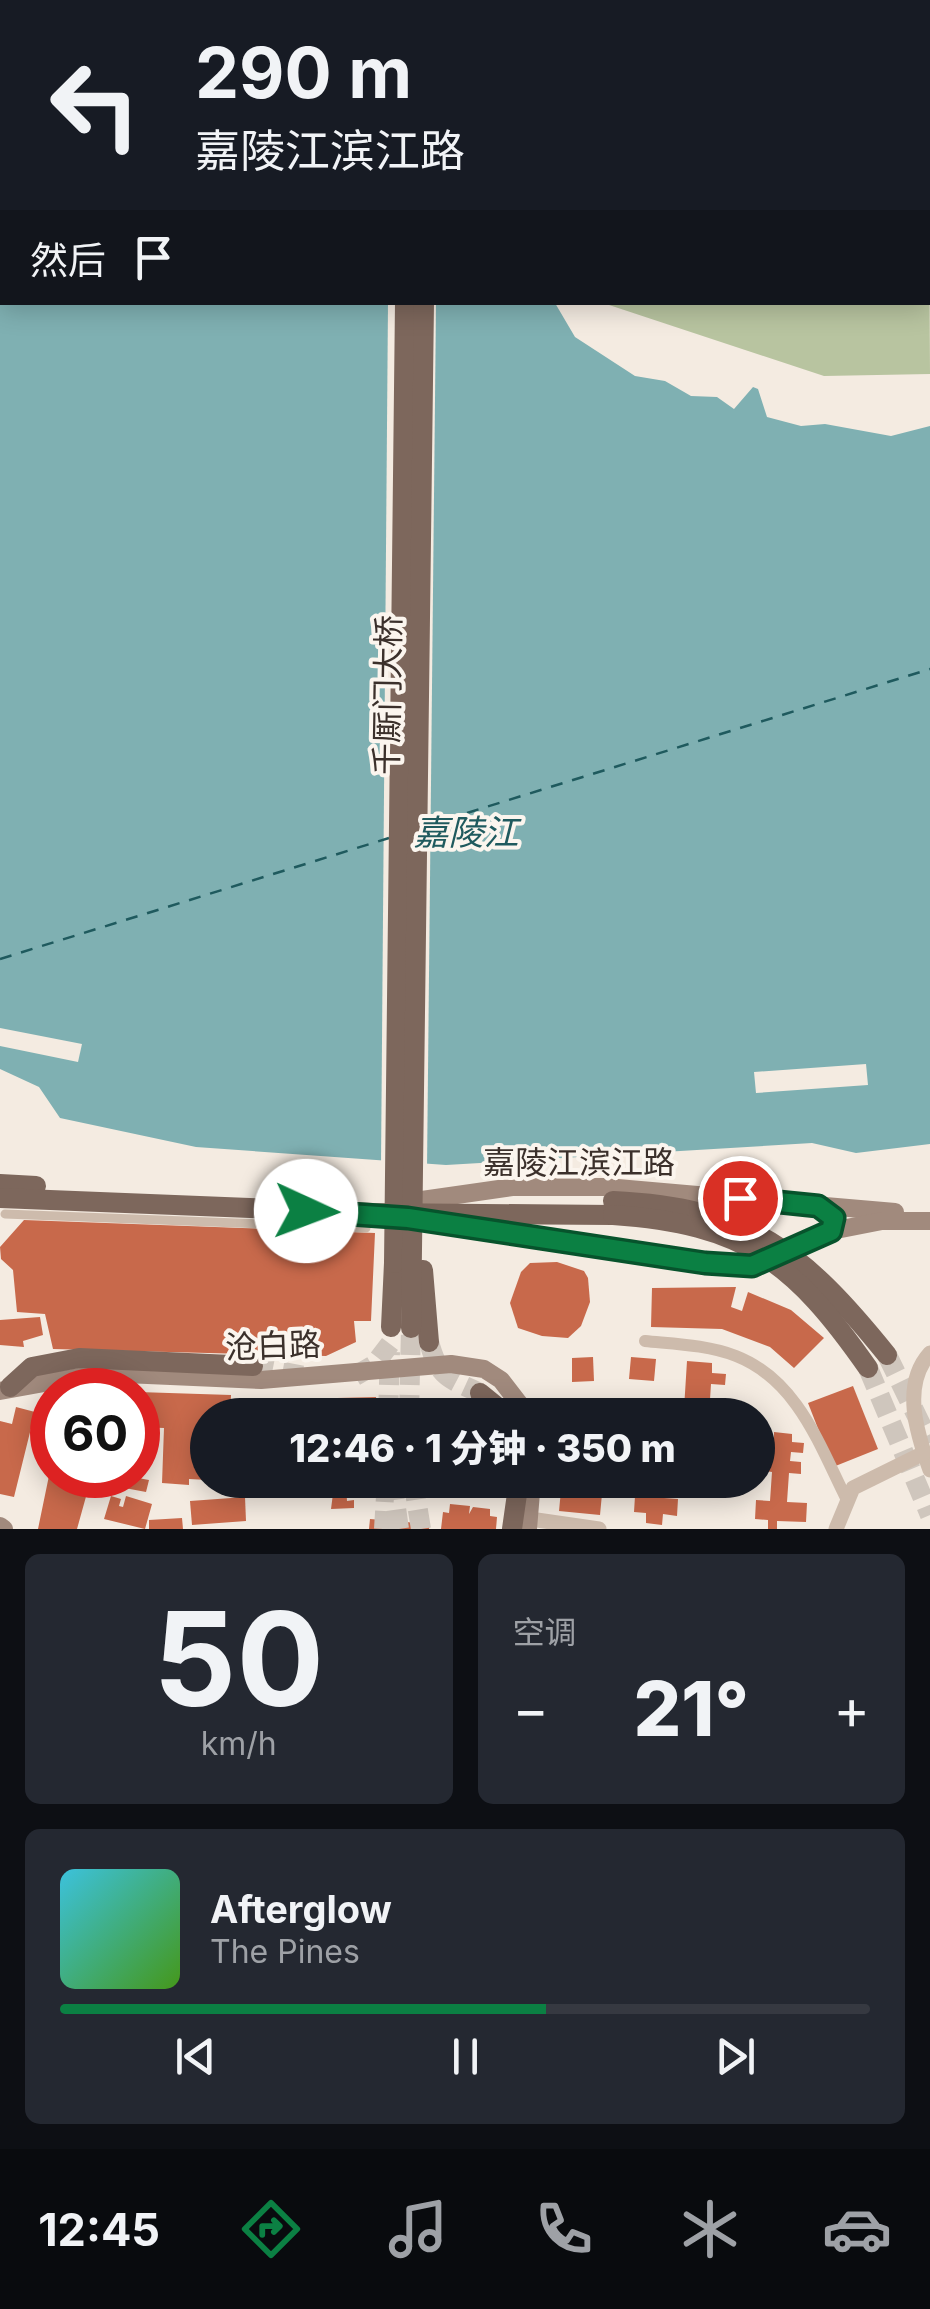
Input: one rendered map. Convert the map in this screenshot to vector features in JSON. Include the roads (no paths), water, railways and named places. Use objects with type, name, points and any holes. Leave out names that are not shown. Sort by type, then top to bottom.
[{"type":"main road","name":"千厮门大桥","points":[[404,305],[401,1328],[410,1200],[424,305]]},
{"type":"main road","name":"嘉陵江滨江路","points":[[0,1184],[410,1200],[668,1204],[722,1218],[775,1242],[846,1304],[888,1355]]},
{"type":"main road","name":"嘉陵江滨江路","points":[[410,1200],[512,1186],[606,1187],[930,1212]]},
{"type":"main road","points":[[410,1200],[430,1342]]},
{"type":"main road","name":"嘉陵江滨江路","points":[[2,1206],[369,1221],[614,1215],[674,1219],[729,1236],[771,1259],[833,1318],[868,1368]]},
{"type":"main road","points":[[818,1206],[834,1218],[831,1231]]},
{"type":"main road","name":"嘉陵江滨江路","points":[[369,1221],[752,1266],[831,1231],[882,1222],[930,1221]]},
{"type":"main road","points":[[5,1389],[32,1367],[79,1358],[253,1366]]},
{"type":"main road","name":"沧白路","points":[[5,1389],[111,1375],[261,1380],[452,1364],[484,1369],[501,1380],[515,1398]]},
{"type":"main road","points":[[480,1393],[486,1398]]},
{"type":"main road","points":[[520,1498],[523,1526]]},
{"type":"main road","points":[[523,1526],[528,1498]]},
{"type":"street","points":[[645,1341],[720,1352],[760,1369],[798,1404],[846,1498]]},
{"type":"street","points":[[930,1353],[915,1379],[914,1416],[930,1470]]},
{"type":"street","points":[[836,1529],[846,1498],[863,1481],[924,1453]]},
{"type":"street","points":[[523,1526],[599,1529]]},
{"type":"water","name":"嘉陵江","points":[[0,305],[556,305],[575,337],[635,376],[665,381],[691,396],[717,397],[734,409],[753,387],[758,389],[767,417],[801,426],[825,424],[891,436],[930,426],[930,1144],[856,1153],[812,1143],[446,1165],[196,1147],[60,1118],[39,1087],[0,1069]]},
{"type":"tunnel","points":[[409,1398],[411,1328]]},
{"type":"tunnel","points":[[429,1342],[441,1370],[480,1393]]},
{"type":"tunnel","points":[[355,1376],[374,1365],[390,1344]]},
{"type":"tunnel","points":[[389,1398],[390,1352]]},
{"type":"tunnel","points":[[887,1355],[930,1443]]},
{"type":"tunnel","points":[[253,1366],[309,1377]]},
{"type":"tunnel","points":[[868,1368],[930,1515]]},
{"type":"tunnel","points":[[383,1529],[385,1498]]},
{"type":"tunnel","points":[[395,1498],[399,1529]]},
{"type":"tunnel","points":[[416,1498],[421,1529]]},
{"type":"railway","points":[[406,1321],[416,305]]}]
